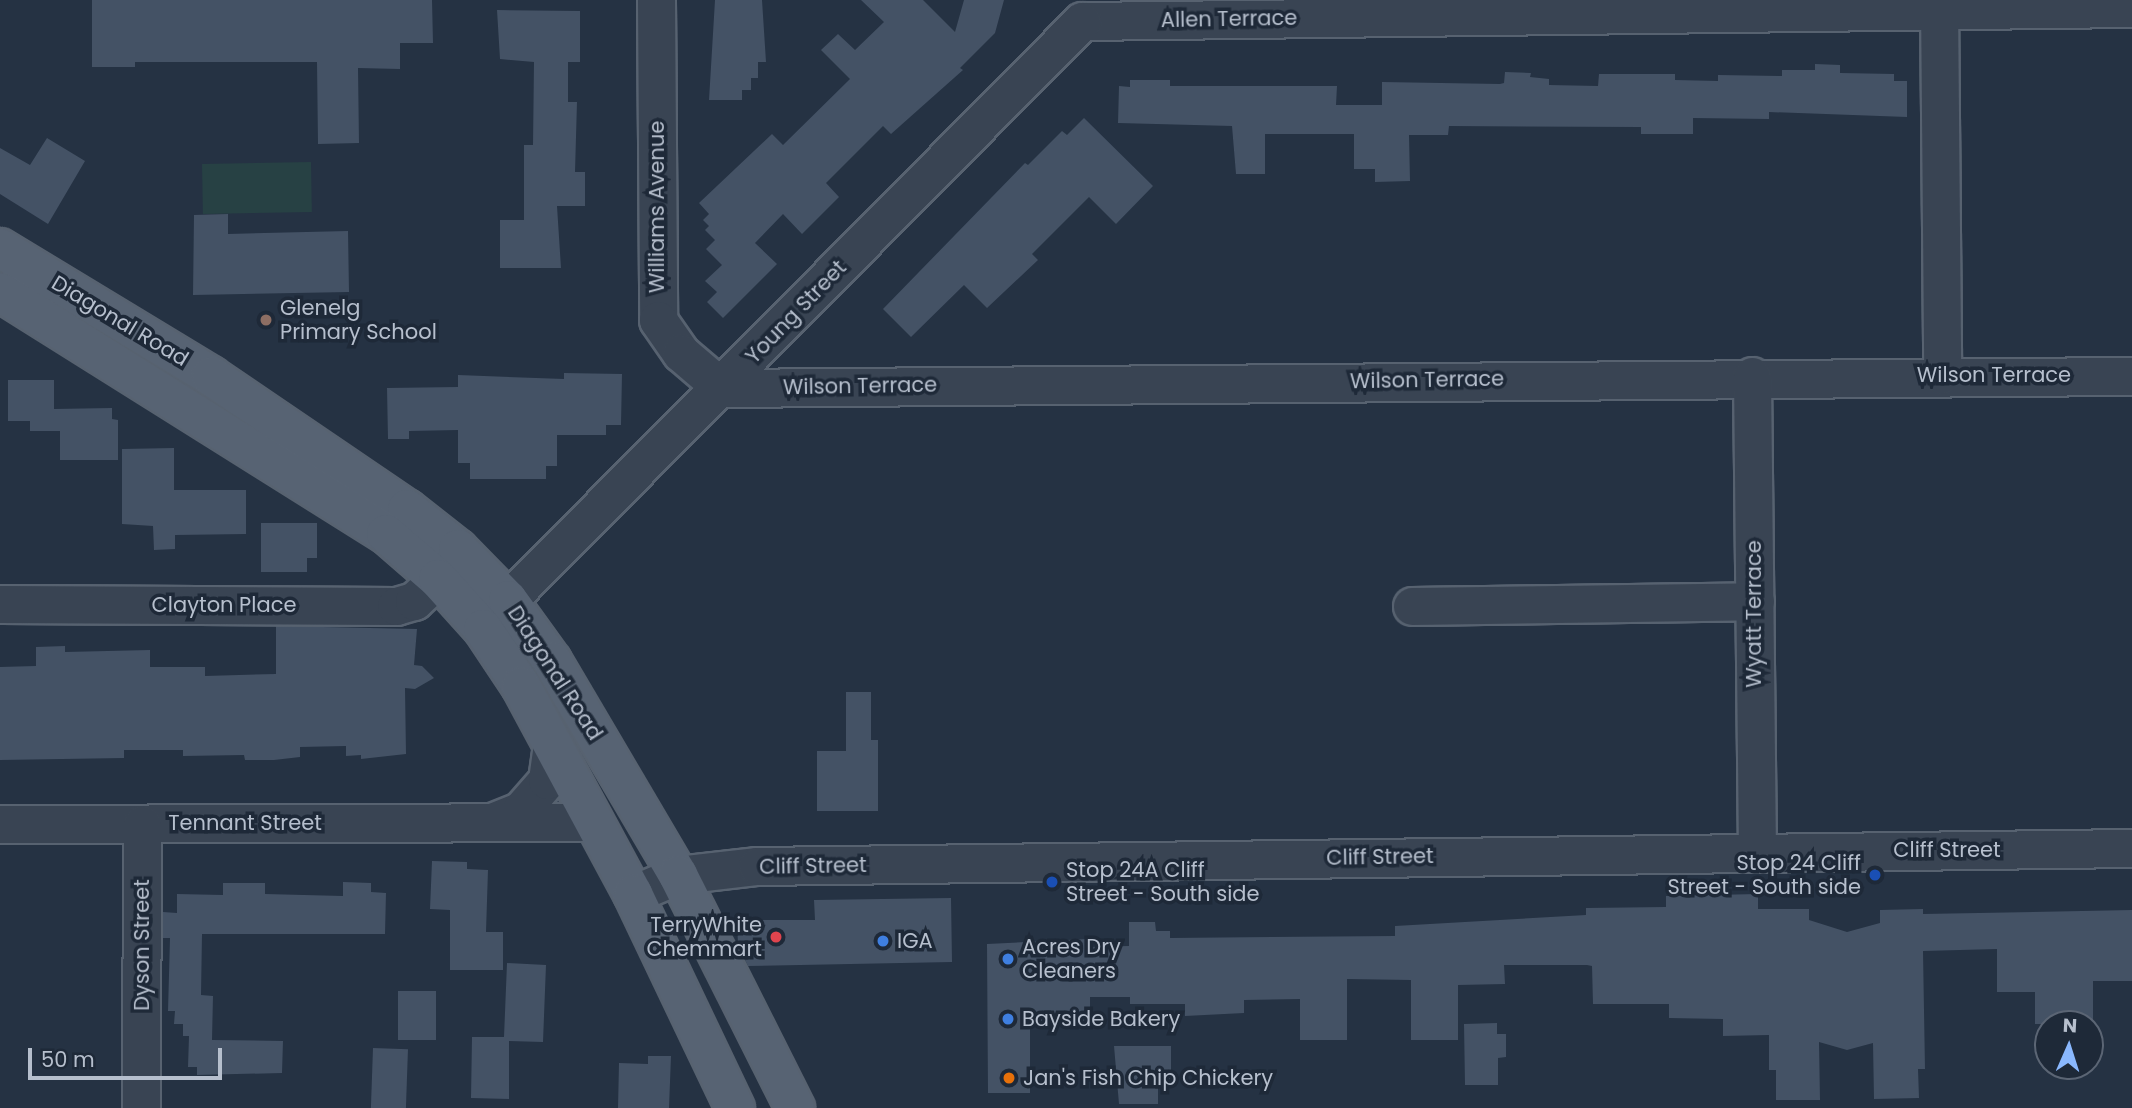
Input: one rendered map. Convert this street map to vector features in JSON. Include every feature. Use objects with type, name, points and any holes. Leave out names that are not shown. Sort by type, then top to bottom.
[{"type":"main road","name":"Diagonal Road","points":[[0,248],[211,376],[407,509],[458,549],[508,600],[552,660],[678,875],[795,1108]]},
{"type":"main road","name":"Diagonal Road","points":[[0,292],[386,534],[438,579],[483,629],[552,745],[633,894],[735,1108]]},
{"type":"street","name":"Williams Avenue","points":[[656,0],[657,320],[681,353],[722,388]]},
{"type":"street","name":"Allen Terrace","points":[[1079,10],[2045,5],[2132,8]]},
{"type":"street","points":[[1938,6],[1942,375]]},
{"type":"street","name":"Young Street","points":[[508,600],[722,388],[1079,10]]},
{"type":"street","name":"Wilson Terrace","points":[[722,388],[1752,376],[2132,376]]},
{"type":"street","name":"Wyatt Terrace","points":[[1752,376],[1757,851]]},
{"type":"street","name":"Clayton Place","points":[[0,604],[396,606],[414,601],[438,579]]},
{"type":"street","points":[[1412,606],[1755,601]]},
{"type":"street","name":"Tennant Street","points":[[491,822],[521,810],[547,780],[552,745]]},
{"type":"street","name":"Tennant Street","points":[[0,824],[594,822]]},
{"type":"street","name":"Dyson Street","points":[[141,1108],[142,824]]},
{"type":"street","name":"Cliff Street","points":[[633,894],[678,875],[757,866],[2132,848]]},
{"type":"street","points":[[702,925],[702,907],[712,889],[757,866]]},
{"type":"green space","points":[[311,162],[312,212],[203,214],[202,164]]},
{"type":"building","points":[[92,0],[432,0],[433,43],[400,43],[400,69],[358,68],[359,143],[318,144],[317,62],[135,62],[135,67],[92,67]]},
{"type":"building","points":[[715,0],[762,0],[766,62],[758,62],[758,78],[751,78],[751,90],[742,90],[742,100],[709,100]]},
{"type":"building","points":[[861,0],[923,0],[955,32],[964,0],[1004,0],[995,33],[960,68],[963,70],[891,134],[883,126],[826,183],[839,197],[802,234],[783,214],[755,243],[777,264],[723,318],[707,302],[717,292],[705,281],[722,265],[706,249],[715,240],[705,230],[709,226],[703,220],[709,214],[699,203],[772,134],[783,145],[850,79],[821,50],[838,34],[855,50],[884,22]]},
{"type":"building","points":[[497,10],[580,11],[580,62],[568,62],[568,102],[577,102],[575,172],[585,172],[585,206],[557,206],[561,268],[500,268],[500,220],[524,220],[524,145],[533,145],[534,62],[500,59]]},
{"type":"building","points":[[1815,64],[1840,65],[1840,73],[1894,74],[1894,81],[1907,81],[1907,117],[1769,112],[1769,119],[1693,118],[1693,134],[1641,134],[1641,127],[1449,126],[1448,135],[1409,135],[1410,181],[1375,182],[1375,169],[1354,169],[1354,134],[1265,134],[1265,174],[1236,174],[1232,126],[1118,123],[1119,86],[1130,87],[1130,80],[1170,80],[1170,86],[1337,86],[1336,105],[1382,105],[1382,82],[1500,84],[1504,83],[1505,72],[1531,73],[1530,77],[1549,79],[1549,85],[1598,86],[1599,74],[1675,74],[1675,80],[1718,81],[1718,75],[1782,76],[1782,70],[1815,70]]},
{"type":"building","points":[[1084,118],[1153,186],[1116,224],[1089,197],[1032,254],[1038,260],[987,308],[964,285],[911,337],[883,309],[1025,163],[1028,165],[1062,131],[1067,135]]},
{"type":"building","points":[[47,138],[85,161],[48,224],[0,194],[0,148],[30,165]]},
{"type":"building","points":[[228,214],[228,234],[348,231],[349,292],[193,295],[194,215]]},
{"type":"building","points":[[564,373],[622,374],[621,425],[606,425],[606,435],[557,435],[557,466],[546,466],[546,479],[470,479],[470,463],[458,463],[458,430],[409,431],[409,439],[388,439],[387,388],[458,387],[458,375],[564,379]]},
{"type":"building","points":[[8,380],[54,380],[54,409],[112,408],[112,419],[118,420],[118,460],[60,460],[60,431],[30,431],[30,421],[8,421]]},
{"type":"building","points":[[174,448],[174,490],[246,490],[246,534],[175,535],[175,549],[154,550],[153,526],[122,524],[122,449]]},
{"type":"building","points":[[261,523],[317,523],[317,558],[307,558],[307,572],[261,572]]},
{"type":"building","points":[[276,626],[417,629],[414,665],[422,666],[434,678],[415,689],[405,688],[406,754],[361,759],[361,755],[346,756],[346,746],[300,747],[300,757],[274,760],[245,760],[244,755],[183,756],[183,750],[124,750],[124,758],[0,760],[0,667],[36,666],[36,647],[65,646],[65,652],[150,650],[150,667],[205,667],[205,676],[276,674]]},
{"type":"building","points":[[846,692],[871,692],[871,740],[878,740],[878,811],[817,811],[817,751],[846,751]]},
{"type":"building","points":[[432,861],[467,862],[467,869],[488,870],[486,932],[503,932],[503,970],[450,970],[450,910],[430,909]]},
{"type":"building","points":[[343,882],[371,883],[371,892],[386,893],[385,934],[202,934],[201,995],[213,996],[212,1040],[283,1041],[282,1073],[197,1075],[197,1067],[188,1067],[189,1036],[183,1036],[183,1024],[174,1024],[175,1011],[168,1011],[170,938],[163,938],[163,912],[177,913],[177,894],[223,895],[223,883],[265,883],[265,894],[343,896]]},
{"type":"building","points":[[1758,894],[1758,909],[1809,909],[1809,920],[1847,932],[1880,923],[1880,910],[1923,909],[1923,914],[2132,910],[2132,981],[2093,981],[2093,1010],[2035,1010],[2035,992],[1997,992],[1997,949],[1923,951],[1925,1069],[1918,1069],[1919,1098],[1874,1099],[1873,1043],[1847,1050],[1819,1042],[1820,1100],[1776,1100],[1776,1070],[1769,1070],[1769,1035],[1723,1036],[1723,1019],[1669,1018],[1669,1004],[1593,1004],[1592,966],[1587,965],[1504,965],[1505,984],[1458,985],[1458,1040],[1411,1040],[1411,980],[1347,979],[1347,1040],[1300,1040],[1300,999],[1244,1000],[1244,1013],[1185,1016],[1185,1004],[1130,1004],[1130,997],[1090,997],[1090,1024],[1030,1024],[1030,1093],[988,1093],[987,944],[1087,939],[1087,947],[1129,946],[1129,922],[1155,922],[1156,931],[1170,931],[1170,938],[1395,936],[1395,926],[1586,915],[1586,908],[1666,907],[1666,896]]},
{"type":"building","name":"IGA","points":[[951,898],[952,962],[748,966],[738,945],[737,920],[815,920],[814,900]]},
{"type":"building","points":[[507,963],[546,965],[543,1042],[509,1041],[509,1099],[471,1098],[472,1037],[504,1037]]},
{"type":"building","points":[[398,991],[436,991],[436,1040],[398,1040]]},
{"type":"building","points":[[1497,1023],[1497,1034],[1506,1034],[1506,1057],[1498,1058],[1498,1085],[1465,1085],[1464,1024]]},
{"type":"building","points":[[1114,1046],[1171,1046],[1171,1079],[1158,1079],[1158,1104],[1119,1104]]},
{"type":"building","points":[[373,1048],[408,1049],[406,1108],[371,1108]]},
{"type":"building","points":[[648,1056],[671,1056],[669,1108],[618,1108],[619,1063],[648,1064]]},
{"type":"place","name":"Glenelg Primary School","points":[[266,320]]},
{"type":"place","name":"Stop 24 Cliff Street - South side","points":[[1875,875]]},
{"type":"place","name":"Stop 24A Cliff Street - South side","points":[[1052,882]]},
{"type":"place","name":"TerryWhite Chemmart","points":[[776,937]]},
{"type":"place","name":"IGA","points":[[883,941]]},
{"type":"place","name":"Acres Dry Cleaners","points":[[1008,959]]},
{"type":"place","name":"Bayside Bakery","points":[[1008,1019]]},
{"type":"place","name":"Jan's Fish Chip Chickery","points":[[1009,1078]]}]
